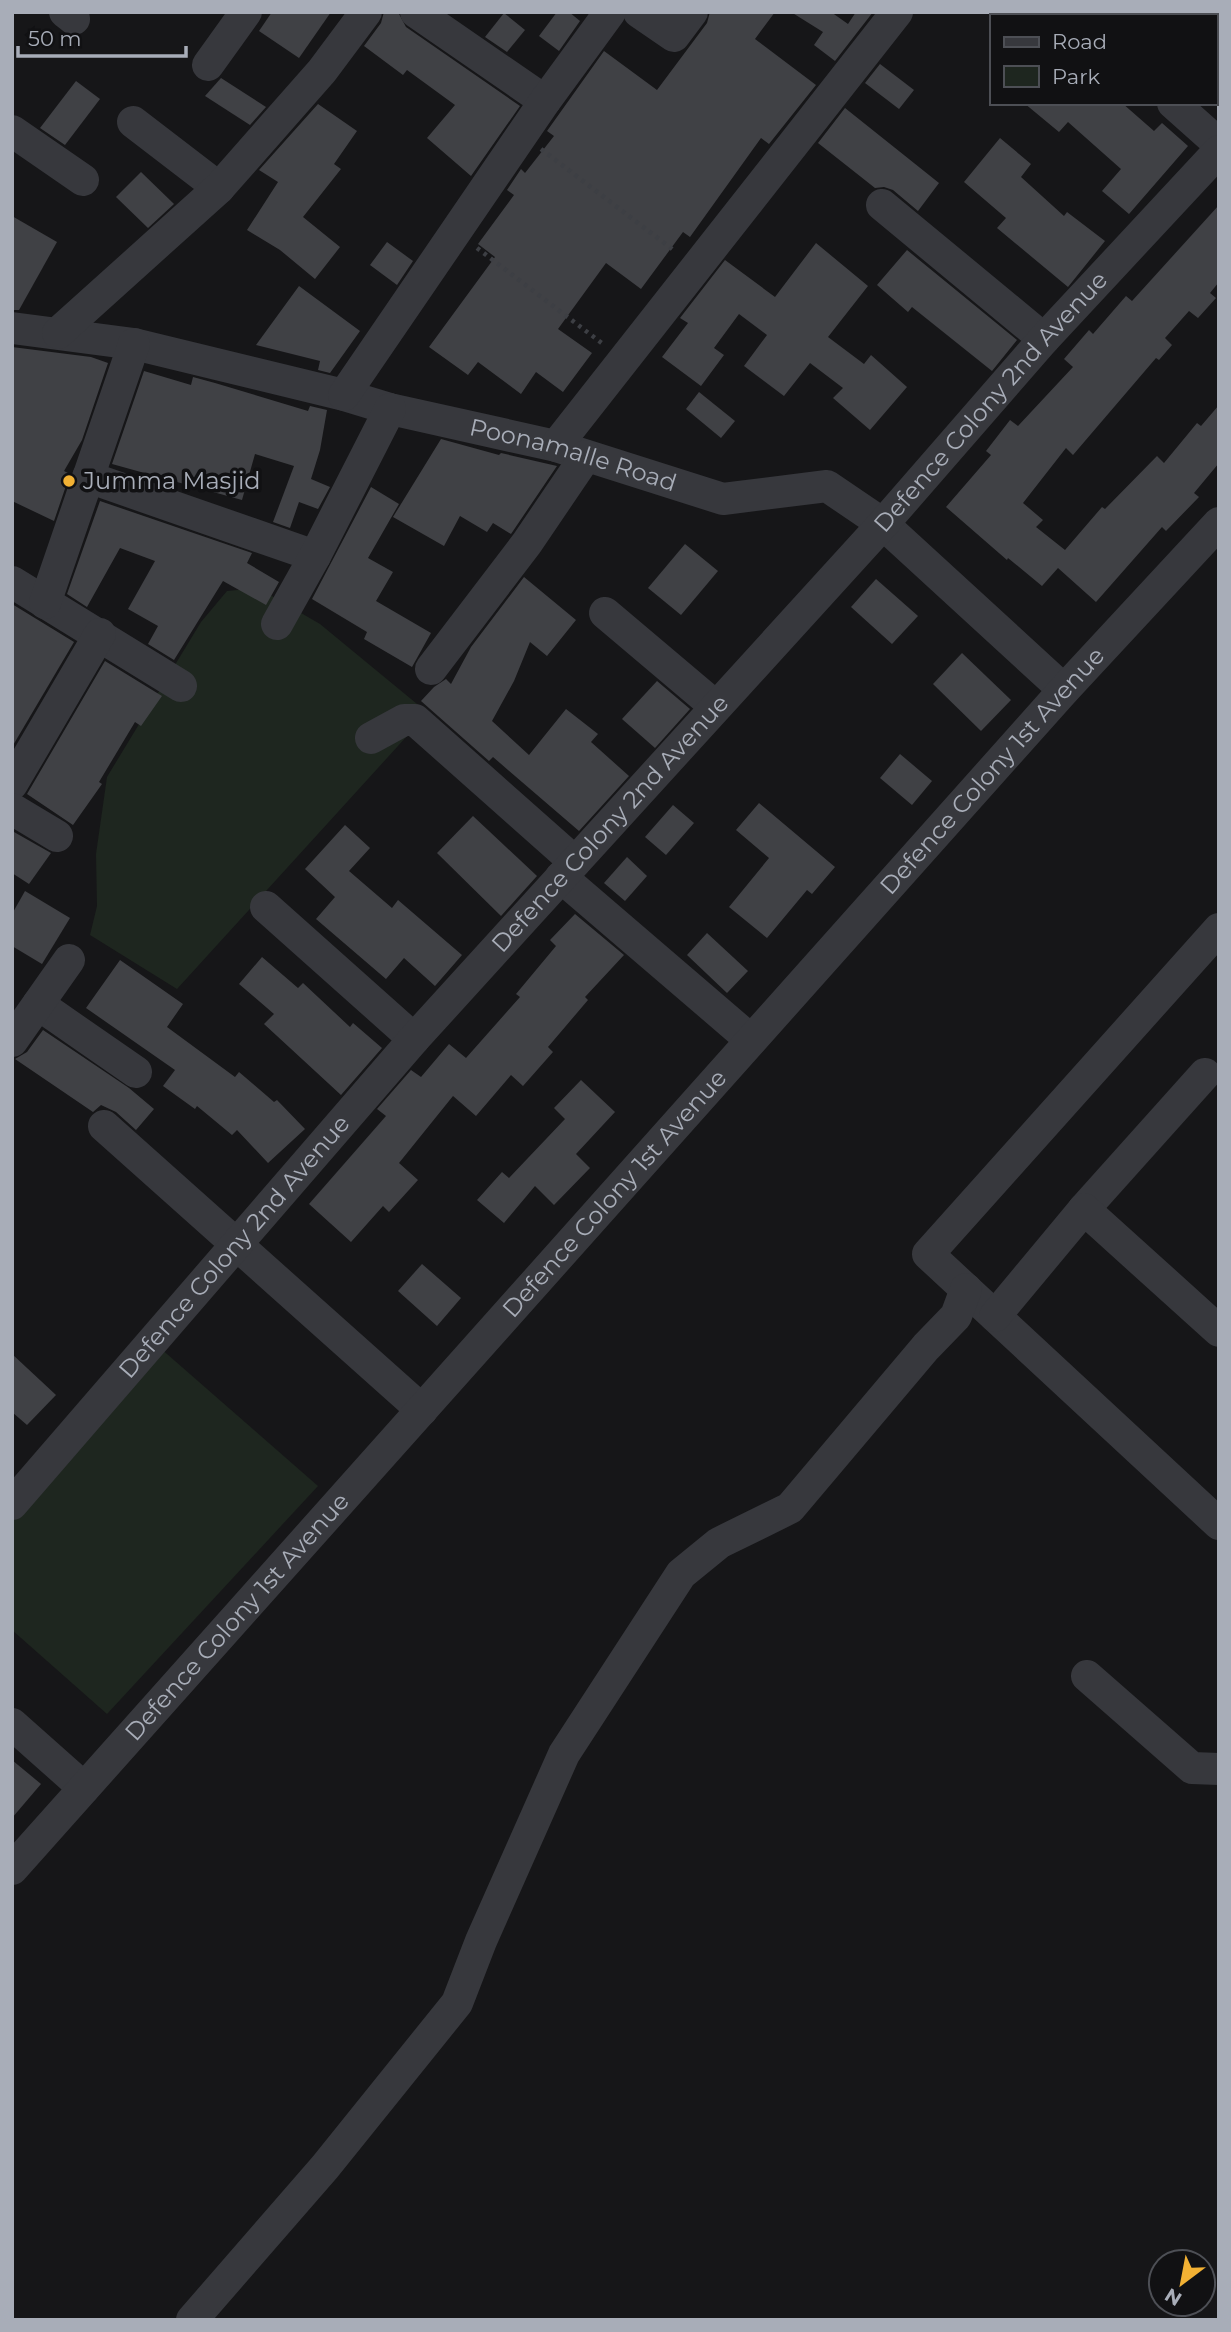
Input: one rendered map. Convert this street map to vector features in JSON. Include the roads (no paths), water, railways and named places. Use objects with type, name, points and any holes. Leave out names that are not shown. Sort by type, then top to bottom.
[{"type":"street","points":[[208,65],[246,12]]},
{"type":"street","points":[[58,333],[219,188],[322,71],[366,12]]},
{"type":"street","points":[[416,12],[545,101]]},
{"type":"street","points":[[344,395],[545,101],[610,12]]},
{"type":"street","points":[[639,12],[674,36],[692,12]]},
{"type":"street","points":[[556,446],[897,12]]},
{"type":"street","points":[[1175,105],[1219,144]]},
{"type":"street","points":[[133,122],[219,188]]},
{"type":"street","points":[[12,131],[83,180]]},
{"type":"street","name":"Defence Colony 2nd Avenue","points":[[12,1504],[414,1040],[883,524],[1044,339],[1219,150]]},
{"type":"street","points":[[882,205],[1044,339]]},
{"type":"street","name":"Poonamalle Road","points":[[12,328],[134,344],[344,395],[390,409],[556,446],[723,499],[827,486],[883,524],[1063,690]]},
{"type":"street","points":[[45,603],[134,344]]},
{"type":"street","points":[[277,624],[390,409]]},
{"type":"street","points":[[431,669],[527,543],[586,456]]},
{"type":"street","points":[[88,477],[315,556]]},
{"type":"street","name":"Defence Colony 1st Avenue","points":[[12,1869],[1063,690],[1219,523]]},
{"type":"street","points":[[12,582],[181,686]]},
{"type":"street","points":[[605,612],[715,706]]},
{"type":"street","points":[[12,784],[100,634]]},
{"type":"street","points":[[371,738],[404,720],[415,720],[568,869],[751,1040]]},
{"type":"street","points":[[12,809],[57,836]]},
{"type":"street","points":[[266,907],[414,1040]]},
{"type":"street","points":[[1217,1519],[928,1254],[1219,929]]},
{"type":"street","points":[[12,1041],[69,960]]},
{"type":"street","points":[[38,1004],[136,1072]]},
{"type":"street","points":[[995,1316],[1084,1209],[1205,1074]]},
{"type":"street","points":[[104,1126],[422,1410]]},
{"type":"street","points":[[1084,1209],[1219,1331]]},
{"type":"street","points":[[192,2320],[325,2167],[457,2003],[481,1941],[564,1754],[681,1574],[719,1544],[789,1508],[926,1347],[956,1317],[965,1289]]},
{"type":"street","points":[[1087,1676],[1192,1768],[1219,1769]]},
{"type":"street","points":[[12,1724],[84,1788]]},
{"type":"place","name":"Jumma Masjid","points":[[69,481]]}]
